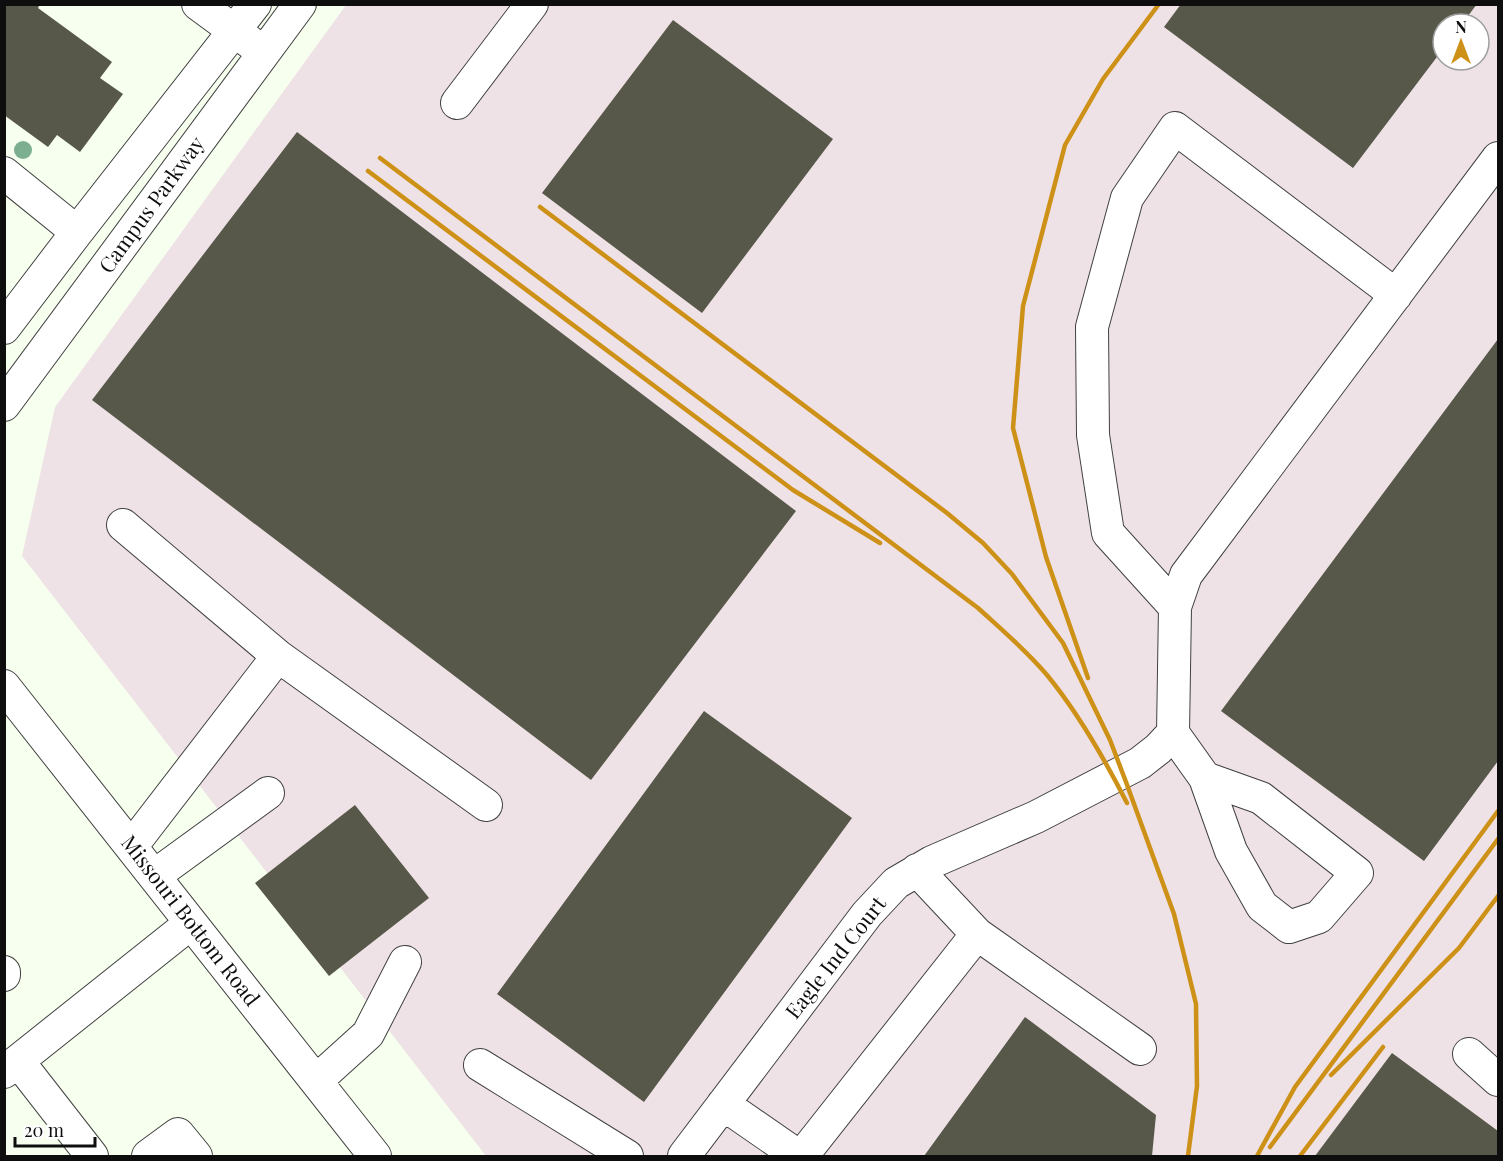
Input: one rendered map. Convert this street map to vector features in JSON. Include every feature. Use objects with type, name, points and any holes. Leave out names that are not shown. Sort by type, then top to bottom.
[{"type":"street","points":[[198,4],[263,52]]},
{"type":"street","name":"Campus Parkway","points":[[4,328],[76,232],[255,4]]},
{"type":"street","name":"Campus Parkway","points":[[4,405],[300,4]]},
{"type":"street","points":[[457,103],[532,4]]},
{"type":"street","points":[[1175,607],[1108,533],[1093,435],[1092,327],[1127,198],[1175,128],[1396,295]]},
{"type":"street","points":[[1205,778],[1261,798],[1357,873],[1319,917],[1289,927],[1262,906],[1231,851],[1205,778],[1173,733],[1175,607],[1186,575],[1498,158]]},
{"type":"street","points":[[5,174],[76,232]]},
{"type":"street","points":[[123,525],[278,656],[486,805]]},
{"type":"street","points":[[131,847],[278,656]]},
{"type":"street","name":"Missouri Bottom Road","points":[[4,686],[375,1156]]},
{"type":"street","name":"Eagle Ind Court","points":[[684,1156],[867,914],[896,883],[932,862],[1036,818],[1140,763],[1173,733]]},
{"type":"street","points":[[154,876],[268,793]]},
{"type":"street","points":[[917,870],[977,934],[1140,1048]]},
{"type":"street","points":[[92,1156],[11,1067],[191,922]]},
{"type":"street","points":[[723,1104],[800,1156],[977,934]]},
{"type":"street","points":[[316,1081],[368,1034],[405,962]]},
{"type":"street","points":[[1469,1054],[1498,1080]]},
{"type":"street","points":[[480,1065],[627,1156]]},
{"type":"street","points":[[148,1156],[178,1134],[196,1156]]},
{"type":"shaded area","points":[[346,5],[1498,5],[1498,1156],[486,1156],[22,556],[55,407]]},
{"type":"building","points":[[4,4],[40,4],[38,8],[112,62],[100,78],[123,94],[80,152],[57,135],[48,147],[4,115]]},
{"type":"building","points":[[1181,4],[1477,4],[1471,12],[1431,12],[1431,65],[1353,168],[1164,27]]},
{"type":"building","points":[[673,20],[833,139],[702,313],[542,193]]},
{"type":"building","points":[[297,132],[796,511],[591,780],[92,400]]},
{"type":"building","points":[[1498,339],[1498,761],[1424,861],[1221,711]]},
{"type":"building","points":[[704,711],[852,818],[644,1102],[497,994]]},
{"type":"building","points":[[355,805],[429,898],[329,976],[255,883]]},
{"type":"building","points":[[1025,1017],[1156,1115],[1152,1156],[924,1156]]},
{"type":"building","points":[[1392,1053],[1498,1131],[1498,1156],[1315,1156]]},
{"type":"railway","points":[[1088,678],[1046,557],[1013,428],[1023,306],[1065,145],[1103,79],[1159,4]]},
{"type":"railway","points":[[380,158],[978,608],[1031,657],[1059,690],[1090,737],[1127,803]]},
{"type":"railway","points":[[368,171],[793,490],[880,543]]},
{"type":"railway","points":[[540,207],[947,513],[983,543],[1012,574],[1063,643],[1110,740],[1126,782],[1174,914],[1196,1004],[1197,1086],[1188,1156]]},
{"type":"railway","points":[[1257,1156],[1295,1087],[1498,811]]},
{"type":"railway","points":[[1270,1147],[1498,839]]},
{"type":"railway","points":[[1331,1075],[1459,948],[1498,896]]},
{"type":"railway","points":[[1300,1156],[1383,1047]]}]
